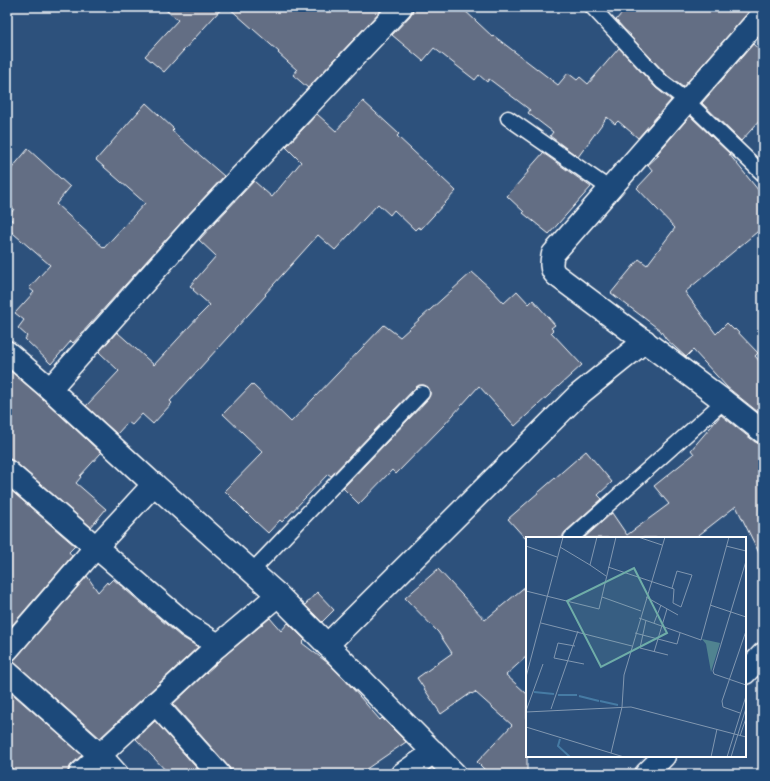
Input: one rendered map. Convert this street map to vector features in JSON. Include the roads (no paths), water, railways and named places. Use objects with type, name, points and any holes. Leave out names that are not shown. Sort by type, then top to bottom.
[{"type":"street","points":[[50,389],[196,224],[401,7]]},
{"type":"street","points":[[763,14],[553,254],[551,262],[553,272],[556,275],[763,432]]},
{"type":"street","points":[[327,645],[577,396],[645,341]]},
{"type":"street","points":[[7,352],[278,595],[455,774]]},
{"type":"street","points":[[7,471],[188,626],[218,645]]},
{"type":"street","points":[[7,650],[96,547],[154,484]]},
{"type":"street","points":[[80,774],[218,645],[278,595]]},
{"type":"street","points":[[746,672],[763,654]]},
{"type":"street","points":[[7,672],[100,755],[117,774]]},
{"type":"street","points":[[155,703],[219,774]]},
{"type":"street","points":[[402,774],[434,752]]},
{"type":"street","points":[[646,774],[663,757]]},
{"type":"lane","points":[[592,7],[662,82],[686,102],[763,174]]},
{"type":"lane","points":[[508,118],[610,190]]},
{"type":"lane","points":[[251,572],[422,393]]},
{"type":"lane","points":[[572,537],[724,401]]}]
